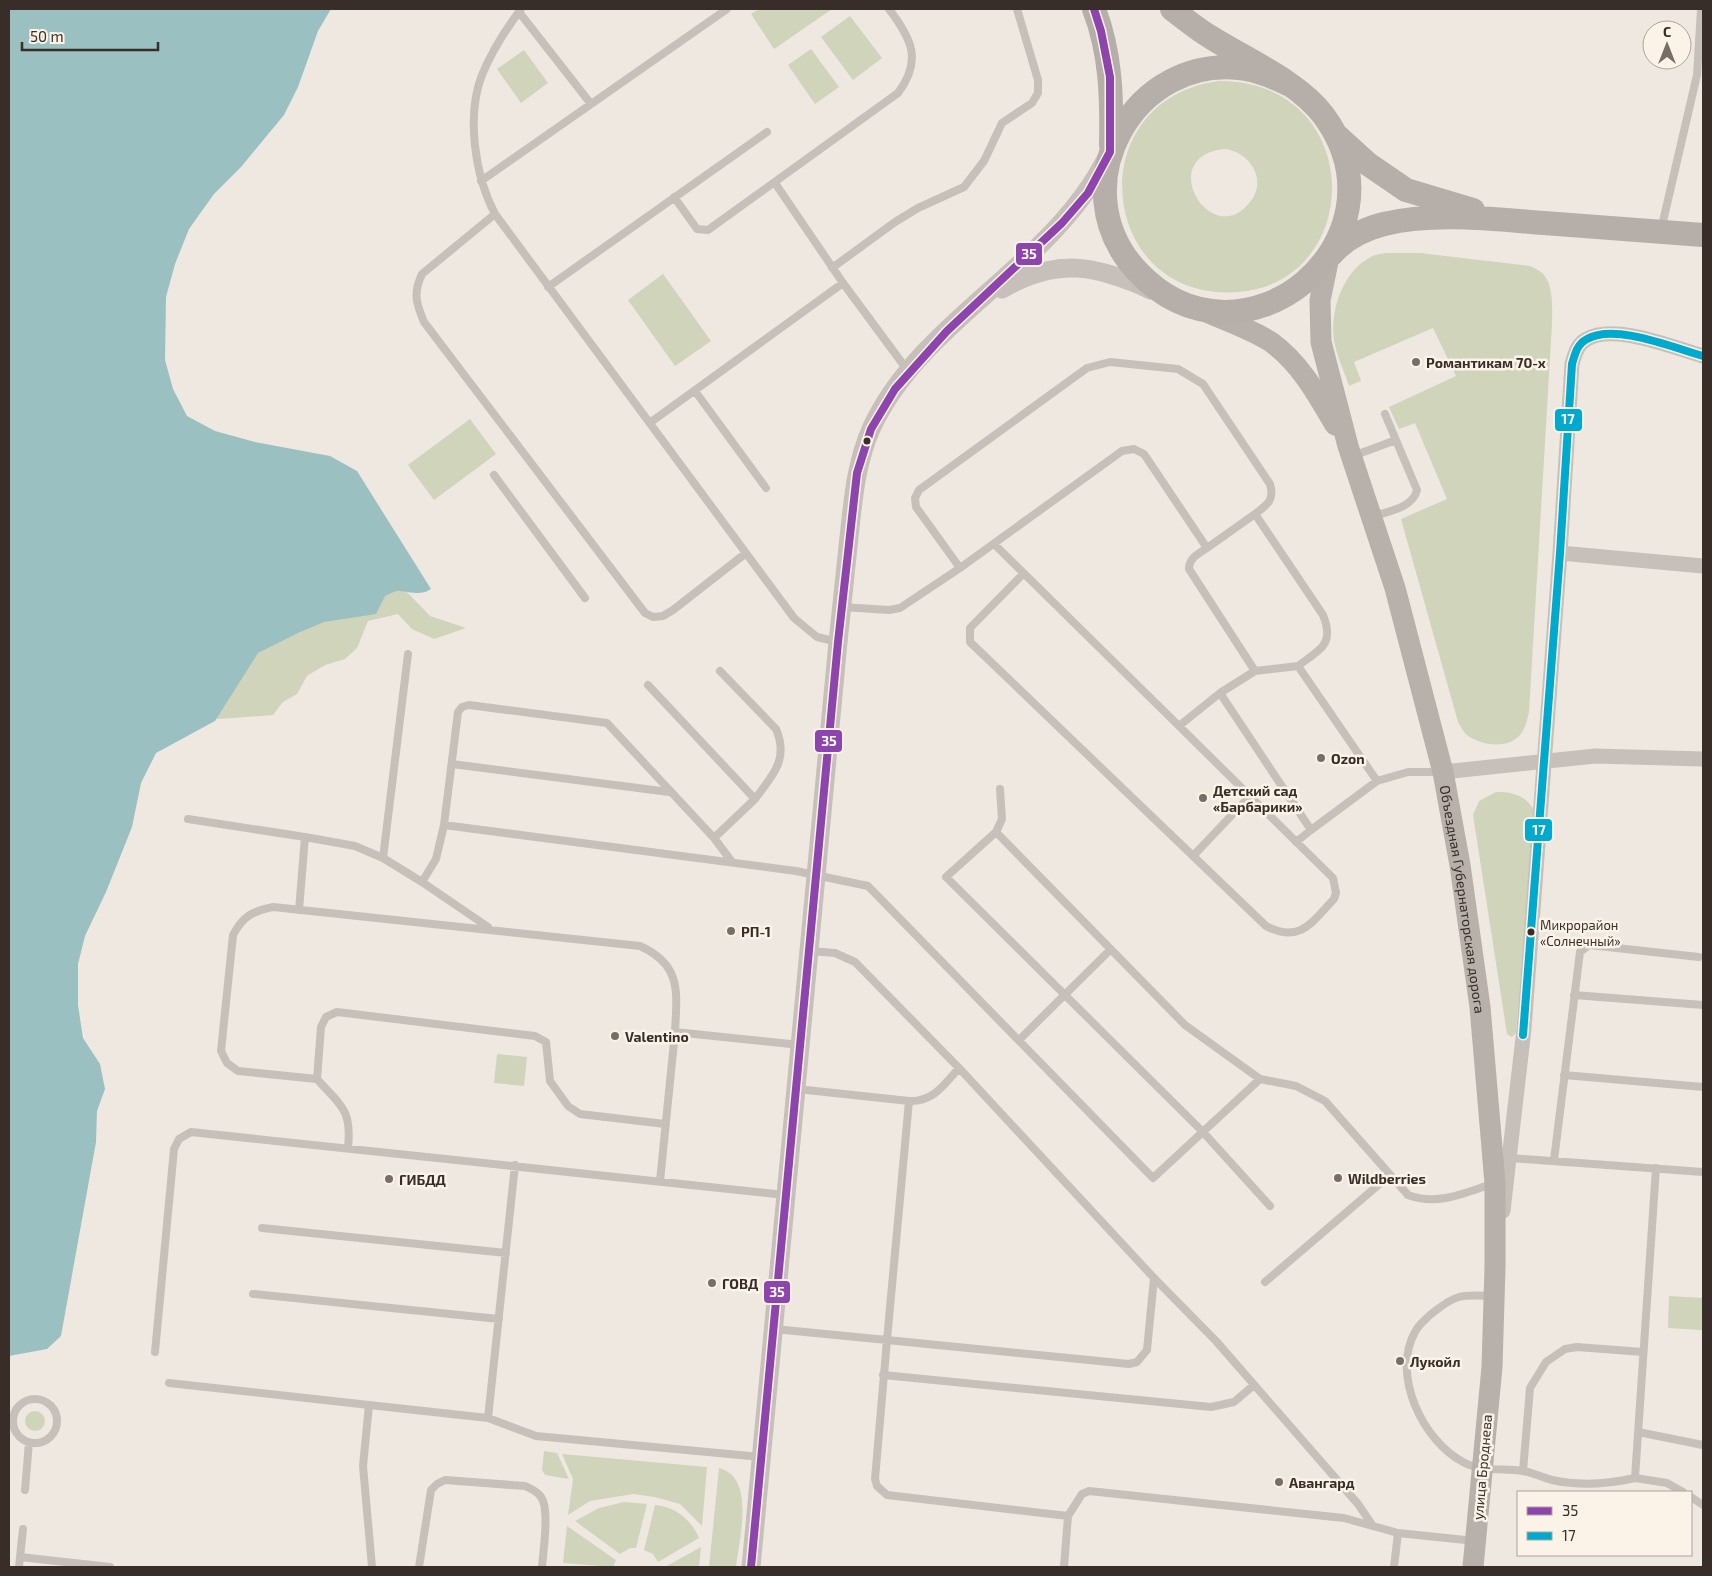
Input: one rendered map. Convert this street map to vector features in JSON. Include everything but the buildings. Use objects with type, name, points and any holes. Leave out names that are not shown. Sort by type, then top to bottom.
[{"type":"main road","points":[[1094,9],[1102,31],[1110,77],[1110,152],[1105,187],[1106,209],[1111,228],[1120,248],[1152,287],[1175,300],[1249,330],[1286,354],[1315,391],[1350,451]]},
{"type":"main road","points":[[1172,9],[1210,37],[1288,84],[1307,98],[1323,114],[1335,134],[1344,160],[1349,187],[1344,223],[1329,257],[1320,300],[1321,342],[1350,451]]},
{"type":"main road","points":[[1110,152],[1124,123],[1135,108],[1150,94],[1185,75],[1204,70],[1246,68],[1288,84]]},
{"type":"main road","points":[[1335,134],[1368,164],[1406,190],[1509,220]]},
{"type":"main road","points":[[1199,309],[1248,310],[1272,303],[1313,276],[1347,240],[1383,224],[1426,218],[1509,220],[1703,235]]},
{"type":"main road","name":"Объездная Губернаторская дорога","points":[[1350,451],[1395,588],[1443,772],[1479,998],[1496,1183],[1492,1367]]},
{"type":"main road","name":"улица Броднева","points":[[1473,1567],[1492,1367]]},
{"type":"street","points":[[751,1567],[802,1045],[838,642],[856,482],[863,450],[881,410],[895,389],[947,331],[982,301],[1075,209],[1088,192],[1110,152]]},
{"type":"street","points":[[982,301],[1013,283],[1039,273],[1066,267],[1090,268],[1119,275],[1175,300]]},
{"type":"street","points":[[1495,1266],[1510,1158],[1523,1038],[1560,553],[1572,364],[1576,349],[1586,339],[1600,334],[1624,334],[1703,356]]},
{"type":"street","points":[[1560,553],[1703,566]]},
{"type":"street","points":[[1443,772],[1595,756],[1703,759]]},
{"type":"lane","points":[[481,181],[727,9]]},
{"type":"lane","points":[[674,197],[697,229],[708,230],[898,93],[909,78],[912,62],[910,43],[906,32],[889,9]]},
{"type":"lane","points":[[832,268],[895,222],[918,208],[964,187],[984,162],[1002,123],[1032,103],[1038,93],[1038,80],[1017,9]]},
{"type":"lane","points":[[1660,232],[1697,75],[1701,9]]},
{"type":"lane","points":[[591,104],[520,10],[497,45],[481,77],[476,101],[474,132],[481,181],[495,214],[651,422],[794,618],[817,637],[838,642]]},
{"type":"lane","points":[[548,287],[767,132]]},
{"type":"lane","points":[[775,183],[832,268],[910,372]]},
{"type":"lane","points":[[495,214],[422,274],[416,286],[415,301],[424,322],[645,613],[653,617],[663,616],[746,553]]},
{"type":"lane","points":[[651,422],[843,283]]},
{"type":"lane","points":[[960,568],[916,507],[915,498],[919,490],[1087,368],[1110,362],[1178,369],[1203,384],[1270,484],[1272,498],[1268,504],[1194,557],[1189,563],[1189,569],[1255,671]]},
{"type":"lane","points":[[695,391],[766,488]]},
{"type":"lane","points":[[1372,517],[1408,504],[1415,498],[1417,490],[1385,414]]},
{"type":"lane","points":[[1350,451],[1396,440]]},
{"type":"lane","points":[[842,607],[889,610],[900,608],[994,544],[1122,451],[1134,449],[1144,454],[1207,548]]},
{"type":"lane","points":[[494,476],[585,598]]},
{"type":"lane","points":[[1179,726],[1220,693],[1255,671],[1298,666],[1323,647],[1329,636],[1328,627],[1323,615],[1255,514]]},
{"type":"lane","points":[[994,544],[1333,878],[1336,893],[1334,899],[1309,925],[1301,931],[1291,933],[1276,931],[1266,926],[970,642],[970,628],[1023,574]]},
{"type":"lane","points":[[383,858],[408,654]]},
{"type":"lane","points":[[1298,666],[1377,781]]},
{"type":"lane","points":[[714,838],[755,799],[780,761],[782,750],[781,740],[776,729],[720,671]]},
{"type":"lane","points":[[648,685],[755,799]]},
{"type":"lane","points":[[1220,693],[1311,830]]},
{"type":"lane","points":[[422,882],[436,859],[444,825],[458,712],[462,707],[469,706],[607,722],[714,838],[732,862]]},
{"type":"lane","points":[[452,764],[670,792]]},
{"type":"lane","points":[[1296,842],[1377,781],[1408,772],[1443,772]]},
{"type":"lane","points":[[1000,789],[1002,819],[996,832],[946,877],[1203,1132],[1270,1206]]},
{"type":"lane","points":[[1193,856],[1250,796]]},
{"type":"lane","points":[[188,819],[355,846],[383,858],[489,928]]},
{"type":"lane","points":[[444,825],[816,874],[868,886],[1153,1178],[1260,1079]]},
{"type":"lane","points":[[996,832],[1185,1025],[1260,1079],[1296,1086],[1325,1101],[1408,1195],[1419,1199],[1455,1196],[1496,1183]]},
{"type":"lane","points":[[299,910],[305,837]]},
{"type":"lane","points":[[348,1148],[350,1125],[345,1111],[317,1079],[238,1071],[227,1063],[221,1051],[233,934],[240,920],[254,910],[273,906],[489,928],[640,946],[657,953],[672,970],[676,984],[675,1032],[660,1181]]},
{"type":"lane","points":[[1554,1160],[1580,952],[1589,945],[1699,957]]},
{"type":"lane","points":[[1019,1040],[1110,950]]},
{"type":"lane","points":[[810,951],[834,953],[855,962],[959,1068],[1154,1278],[1216,1341],[1358,1504],[1373,1526]]},
{"type":"lane","points":[[1574,994],[1703,1005]]},
{"type":"lane","points":[[317,1079],[321,1028],[326,1017],[337,1012],[535,1036],[546,1042],[550,1081],[568,1106],[580,1114],[666,1124]]},
{"type":"lane","points":[[675,1032],[802,1045]]},
{"type":"lane","points":[[797,1089],[920,1101],[932,1096],[959,1068]]},
{"type":"lane","points":[[1564,1075],[1703,1087]]},
{"type":"lane","points":[[909,1100],[875,1479],[881,1491],[887,1495],[1068,1516]]},
{"type":"lane","points":[[155,1352],[174,1149],[179,1139],[191,1132],[787,1195]]},
{"type":"lane","points":[[1510,1158],[1703,1172]]},
{"type":"lane","points":[[488,1418],[515,1165]]},
{"type":"lane","points":[[1635,1478],[1656,1168]]},
{"type":"lane","points":[[1266,1282],[1390,1175]]},
{"type":"lane","points":[[262,1228],[506,1252]]},
{"type":"lane","points":[[774,1329],[1129,1364],[1137,1362],[1147,1350],[1154,1278]]},
{"type":"lane","points":[[253,1294],[499,1319]]},
{"type":"lane","points":[[1494,1296],[1460,1296],[1439,1307],[1418,1327],[1414,1334],[1407,1376],[1414,1404],[1433,1437],[1444,1450],[1466,1463],[1482,1468],[1523,1471],[1554,1480],[1607,1485],[1635,1478],[1667,1483],[1680,1491]]},
{"type":"lane","points":[[1523,1471],[1530,1388],[1546,1362],[1565,1349],[1577,1347],[1644,1352]]},
{"type":"lane","points":[[884,1375],[1211,1407],[1234,1402],[1254,1385]]},
{"type":"lane","points":[[169,1383],[488,1418],[536,1436],[762,1457]]},
{"type":"lane","points":[[35,1399],[44,1401],[55,1412],[57,1421],[55,1430],[44,1441],[29,1442],[20,1436],[15,1429],[15,1412],[26,1401],[35,1399]]},
{"type":"lane","points":[[369,1404],[363,1466],[372,1567]]},
{"type":"lane","points":[[1638,1432],[1703,1445]]},
{"type":"lane","points":[[25,1490],[29,1442]]},
{"type":"lane","points":[[419,1567],[431,1490],[445,1480],[525,1486],[534,1490],[542,1497],[545,1507],[542,1567]]},
{"type":"lane","points":[[1064,1567],[1068,1516],[1082,1494],[1089,1491],[1344,1518],[1398,1533],[1476,1541]]},
{"type":"lane","points":[[1692,1498],[1703,1505]]},
{"type":"lane","points":[[19,1567],[23,1529]]},
{"type":"lane","points":[[1394,1567],[1398,1533]]},
{"type":"lane","points":[[20,1558],[110,1567]]},
{"type":"green space","points":[[759,9],[832,9],[774,49],[751,14]]},
{"type":"green space","points":[[850,16],[882,58],[853,80],[821,37]]},
{"type":"green space","points":[[811,49],[839,87],[815,104],[788,65]]},
{"type":"green space","points":[[524,50],[548,83],[521,103],[497,69]]},
{"type":"green space","points":[[1219,81],[1268,90],[1302,113],[1324,145],[1332,183],[1327,221],[1310,255],[1280,280],[1238,292],[1191,287],[1156,266],[1133,235],[1123,198],[1126,159],[1142,124],[1173,96]],"holes":[[[1225,149],[1242,155],[1254,168],[1257,176],[1257,185],[1255,194],[1250,202],[1235,214],[1220,216],[1206,209],[1196,197],[1191,182],[1193,167],[1204,155]]]},
{"type":"green space","points":[[1387,253],[1420,253],[1530,266],[1543,274],[1549,286],[1552,299],[1552,324],[1529,712],[1520,735],[1513,741],[1506,743],[1485,743],[1472,738],[1466,734],[1458,722],[1401,519],[1447,499],[1415,423],[1399,429],[1389,407],[1456,376],[1433,328],[1354,362],[1361,381],[1349,386],[1335,345],[1333,333],[1336,308],[1345,283],[1352,272],[1361,264],[1373,256]]},
{"type":"green space","points":[[663,274],[711,341],[675,366],[628,300]]},
{"type":"green space","points":[[470,419],[496,454],[434,500],[408,465]]},
{"type":"green space","points":[[363,586],[406,591],[430,616],[466,628],[434,639],[412,629],[398,614],[368,621],[357,648],[345,659],[325,665],[307,676],[297,694],[283,702],[273,715],[205,720],[237,640]]},
{"type":"green space","points":[[1496,792],[1518,795],[1527,801],[1534,810],[1516,1033],[1512,1037],[1507,1034],[1473,815],[1479,801]]},
{"type":"green space","points":[[497,1054],[527,1057],[524,1086],[494,1083]]},
{"type":"green space","points":[[1669,1296],[1703,1298],[1702,1330],[1668,1328]]},
{"type":"green space","points":[[31,1411],[39,1411],[45,1417],[45,1425],[39,1431],[31,1431],[25,1425],[25,1417]]},
{"type":"green space","points":[[544,1451],[557,1453],[569,1479],[545,1475],[542,1470]]},
{"type":"green space","points":[[562,1454],[707,1467],[702,1526],[680,1504],[655,1497],[633,1494],[590,1501],[568,1515],[573,1479]]},
{"type":"green space","points":[[719,1468],[730,1474],[738,1483],[741,1496],[742,1526],[736,1567],[709,1567]]},
{"type":"green space","points":[[624,1502],[647,1504],[636,1548],[630,1548],[620,1554],[575,1521],[599,1508]]},
{"type":"green space","points":[[655,1505],[669,1508],[682,1515],[692,1525],[699,1538],[658,1562],[653,1554],[644,1550]]},
{"type":"green space","points":[[567,1526],[616,1560],[613,1567],[563,1563]]},
{"type":"green space","points":[[701,1547],[699,1567],[665,1567]]},
{"type":"water","points":[[9,9],[331,9],[318,31],[298,87],[284,115],[241,167],[214,194],[189,229],[175,264],[166,297],[165,360],[173,389],[187,416],[215,431],[255,442],[330,456],[357,471],[431,589],[420,593],[395,592],[385,596],[376,614],[324,622],[258,653],[215,721],[156,753],[141,783],[132,827],[106,892],[85,936],[78,964],[78,1005],[83,1038],[100,1064],[105,1089],[97,1111],[96,1142],[61,1336],[47,1349],[9,1356]]},
{"type":"transit line","name":"35","points":[[751,1567],[838,642],[857,473],[871,429],[895,389],[947,331],[1062,223],[1088,193],[1110,152],[1110,77],[1101,31],[1094,9]]},
{"type":"transit line","name":"17","points":[[1523,1035],[1560,553],[1572,364],[1577,350],[1584,341],[1599,335],[1613,334],[1645,338],[1703,356]]},
{"type":"place","name":"Романтикам 70-х","points":[[1416,362]]},
{"type":"place","name":"Ozon","points":[[1321,758]]},
{"type":"place","name":"Детский сад «Барбарики»","points":[[1203,798]]},
{"type":"place","name":"РП-1","points":[[731,931]]},
{"type":"place","name":"Микрорайон «Солнечный»","points":[[1531,932]]},
{"type":"place","name":"Valentino","points":[[615,1036]]},
{"type":"place","name":"Wildberries","points":[[1338,1178]]},
{"type":"place","name":"ГИБДД","points":[[389,1179]]},
{"type":"place","name":"ГОВД","points":[[712,1283]]},
{"type":"place","name":"Лукойл","points":[[1400,1361]]},
{"type":"place","name":"Авангард","points":[[1279,1482]]}]
